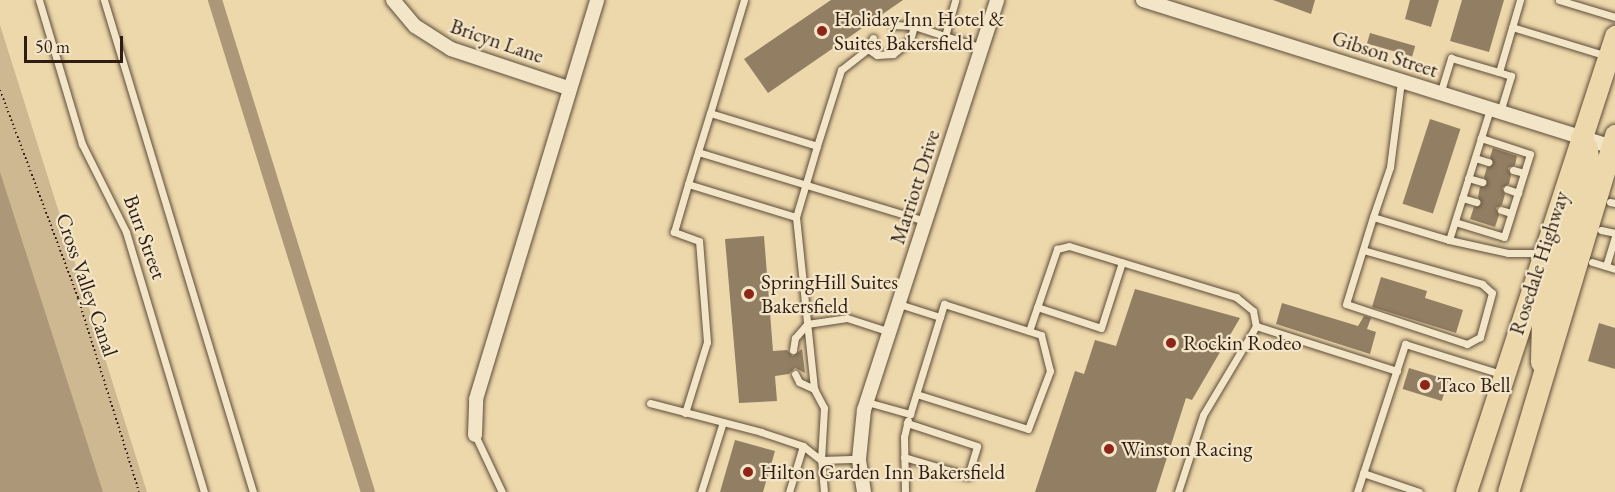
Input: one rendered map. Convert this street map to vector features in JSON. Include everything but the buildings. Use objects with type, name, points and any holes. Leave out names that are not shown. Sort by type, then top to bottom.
[{"type":"main road","name":"Rosedale Highway","points":[[1466,492],[1615,36]]},
{"type":"main road","points":[[1543,375],[1542,317],[1589,165],[1587,148],[1581,138]]},
{"type":"main road","name":"Rosedale Highway","points":[[1508,492],[1614,144]]},
{"type":"main road","points":[[1543,375],[1567,336],[1599,264],[1610,233],[1613,198]]},
{"type":"street","name":"Bricyn Lane","points":[[393,0],[415,27],[451,50],[568,88]]},
{"type":"street","points":[[475,435],[476,399],[568,88],[597,0]]},
{"type":"street","name":"Marriott Drive","points":[[864,492],[859,459],[867,402],[997,0]]},
{"type":"street","name":"Gibson Street","points":[[1143,0],[1581,138],[1614,144]]},
{"type":"lane","name":"Burr Street","points":[[39,0],[82,144],[126,232],[204,492]]},
{"type":"lane","name":"Burr Street","points":[[104,0],[253,492]]},
{"type":"lane","points":[[685,413],[707,342],[699,241],[674,232],[744,0]]},
{"type":"lane","points":[[945,36],[955,0]]},
{"type":"lane","points":[[1499,72],[1520,0]]},
{"type":"lane","points":[[1559,0],[1615,17]]},
{"type":"lane","points":[[893,25],[914,26],[982,48]]},
{"type":"lane","points":[[868,49],[877,55],[893,54],[910,40],[914,26]]},
{"type":"lane","points":[[1512,27],[1609,56]]},
{"type":"lane","points":[[824,492],[821,460],[824,408],[814,389],[796,217],[841,70],[868,49],[873,38]]},
{"type":"lane","points":[[1440,94],[1451,58],[1511,76],[1481,138],[1449,240]]},
{"type":"lane","points":[[1363,250],[1482,284],[1492,293],[1480,337],[1467,344],[1346,304],[1373,217],[1390,167],[1401,81]]},
{"type":"lane","points":[[710,113],[818,146]]},
{"type":"lane","points":[[1455,222],[1504,237],[1518,193],[1530,153],[1481,138]]},
{"type":"lane","points":[[698,152],[926,221]]},
{"type":"lane","points":[[1475,158],[1488,162]]},
{"type":"lane","points":[[1513,170],[1524,173]]},
{"type":"lane","points":[[1468,178],[1482,182]]},
{"type":"lane","points":[[688,184],[796,217]]},
{"type":"lane","points":[[1507,189],[1518,193]]},
{"type":"lane","points":[[1462,198],[1476,202]]},
{"type":"lane","points":[[1501,210],[1511,213]]},
{"type":"lane","points":[[1373,217],[1449,240],[1508,252],[1543,252]]},
{"type":"lane","points":[[1029,331],[1057,249],[1068,246],[1236,297],[1252,311],[1256,326],[1203,415],[1178,492]]},
{"type":"lane","points":[[1037,307],[1101,328],[1122,262]]},
{"type":"lane","points":[[1599,264],[1615,269]]},
{"type":"lane","points":[[899,304],[940,317]]},
{"type":"lane","points":[[905,492],[904,457],[907,423],[910,414],[916,394],[944,304],[1041,335],[1050,370],[1028,429],[916,394]]},
{"type":"lane","points":[[793,350],[795,338],[807,324],[847,318],[890,332]]},
{"type":"lane","points":[[1256,326],[1397,371]]},
{"type":"lane","points":[[1357,492],[1405,344],[1503,375]]},
{"type":"lane","points":[[795,374],[799,382],[814,389]]},
{"type":"lane","points":[[867,402],[910,414]]},
{"type":"lane","points":[[650,403],[802,446],[821,460],[859,459]]},
{"type":"lane","points":[[904,457],[968,476],[977,446],[907,423]]},
{"type":"lane","points":[[701,492],[722,424]]},
{"type":"lane","points":[[475,435],[502,492]]},
{"type":"lane","points":[[789,492],[802,446]]},
{"type":"lane","points":[[1363,473],[1419,492]]},
{"type":"path","name":"Cross Valley Canal","points":[[0,90],[78,298],[139,492]]},
{"type":"shaded area","points":[[0,25],[147,492],[0,492]]},
{"type":"shaded area","points":[[0,172],[103,492],[0,492]]},
{"type":"waterway","points":[[215,0],[368,492]]},
{"type":"place","name":"Holiday Inn Hotel & Suites Bakersfield","points":[[822,31]]},
{"type":"place","name":"SpringHill Suites Bakersfield","points":[[749,294]]},
{"type":"place","name":"Rockin Rodeo","points":[[1171,343]]},
{"type":"place","name":"Taco Bell","points":[[1425,385]]},
{"type":"place","name":"Winston Racing","points":[[1109,449]]},
{"type":"place","name":"Hilton Garden Inn Bakersfield","points":[[748,472]]}]
